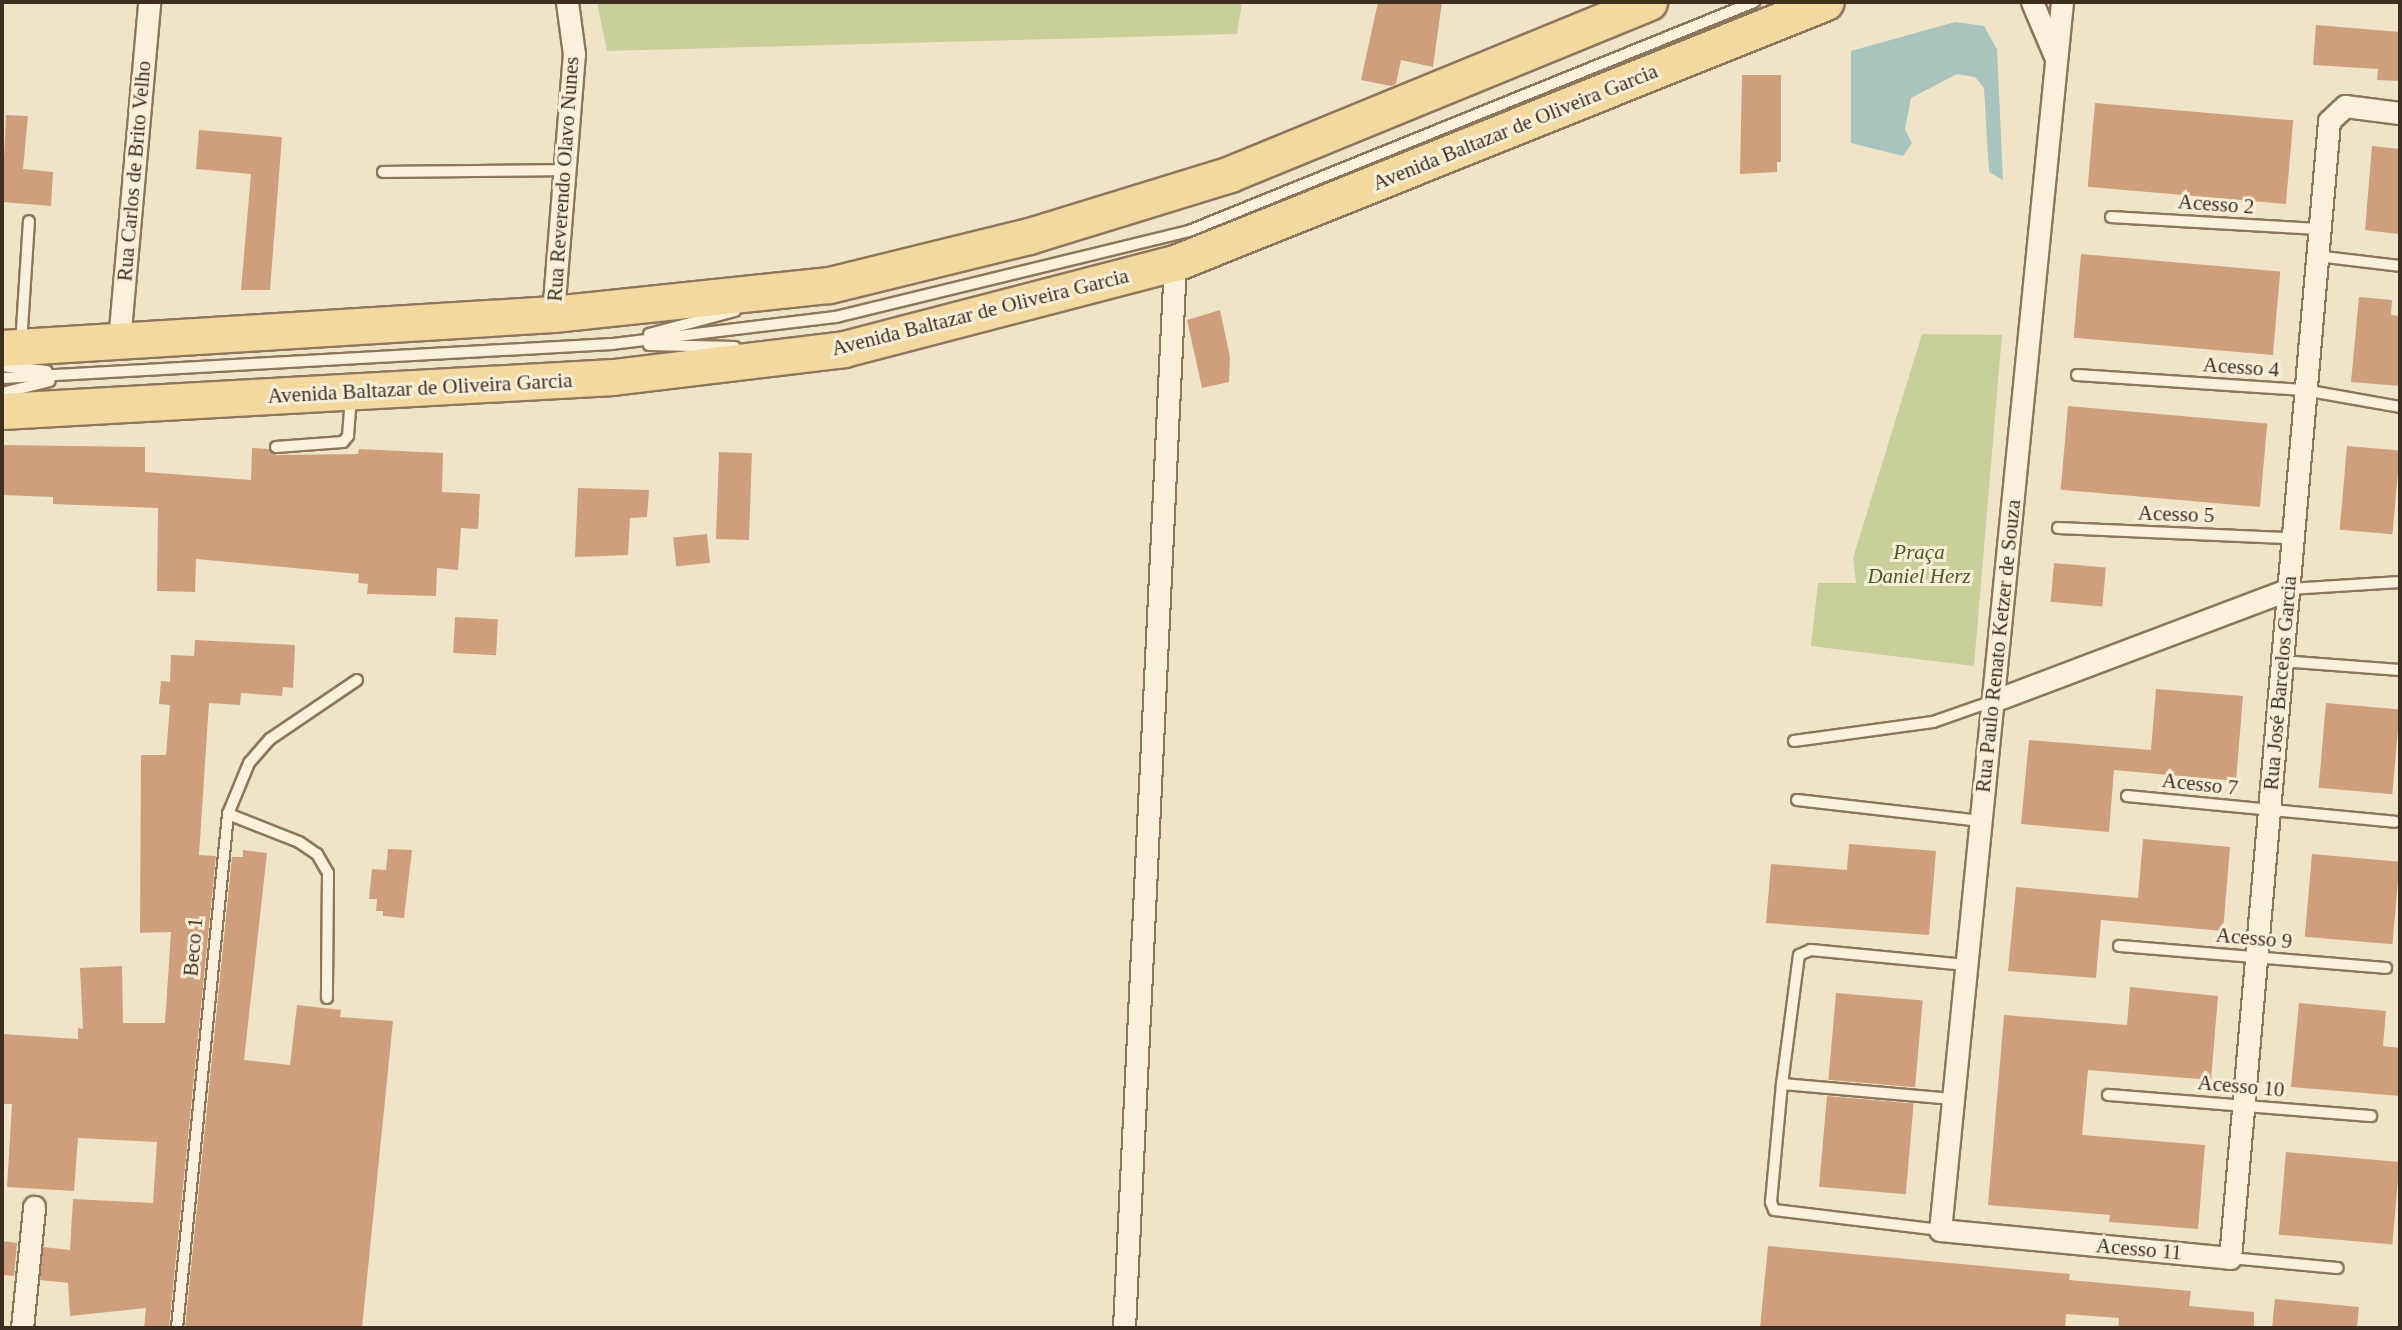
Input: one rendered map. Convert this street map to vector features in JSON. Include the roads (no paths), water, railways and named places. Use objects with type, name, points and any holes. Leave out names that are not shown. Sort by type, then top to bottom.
[{"type":"main road","points":[[8,354],[119,341],[553,314],[829,285],[1029,236],[1230,174],[1649,2]]},
{"type":"main road","name":"Avenida Baltazar de Oliveira Garcia","points":[[2,411],[613,377],[844,349],[1175,263],[1826,2]]},
{"type":"street","name":"Rua Carlos de Brito Velho","points":[[119,341],[149,2]]},
{"type":"street","name":"Rua Reverendo Olavo Nunes","points":[[553,314],[568,170],[574,54],[567,2]]},
{"type":"street","name":"Rua Paulo Renato Ketzer de Souza","points":[[2032,2],[2057,61]]},
{"type":"street","name":"Rua Paulo Renato Ketzer de Souza","points":[[1940,1230],[2062,2]]},
{"type":"street","name":"Rua José Barcelos Garcia","points":[[2230,1258],[2329,121],[2335,111],[2345,106],[2400,113]]},
{"type":"street","points":[[1124,1328],[1175,263]]},
{"type":"street","points":[[1993,701],[2289,589]]},
{"type":"street","points":[[22,1328],[34,1207]]},
{"type":"street","name":"Acesso 11","points":[[1940,1230],[2230,1258]]},
{"type":"lane","points":[[2,379],[612,344],[836,317],[1189,231],[1754,2]]},
{"type":"lane","points":[[383,173],[568,170]]},
{"type":"lane","name":"Acesso 2","points":[[2111,217],[2318,229]]},
{"type":"lane","points":[[29,221],[8,354],[78,374]]},
{"type":"lane","points":[[2316,256],[2400,266]]},
{"type":"lane","points":[[612,344],[829,285]]},
{"type":"lane","points":[[612,344],[844,349]]},
{"type":"lane","points":[[2,393],[78,374]]},
{"type":"lane","name":"Acesso 4","points":[[2077,375],[2304,390],[2400,407]]},
{"type":"lane","points":[[275,447],[343,442],[348,436],[351,391]]},
{"type":"lane","name":"Acesso 5","points":[[2058,528],[2291,538]]},
{"type":"lane","points":[[2289,589],[2400,582]]},
{"type":"lane","points":[[2281,661],[2400,670]]},
{"type":"lane","name":"Beco 1","points":[[177,1328],[228,814],[248,763],[270,739],[357,680]]},
{"type":"lane","points":[[1794,741],[1933,722],[1993,701]]},
{"type":"lane","name":"Acesso 7","points":[[2127,796],[2395,822]]},
{"type":"lane","points":[[1797,800],[1981,821]]},
{"type":"lane","points":[[228,814],[299,842],[317,855],[328,873],[327,998]]},
{"type":"lane","name":"Acesso 9","points":[[2119,946],[2386,968]]},
{"type":"lane","points":[[1940,1230],[1774,1210],[1771,1202],[1782,1084],[1799,955],[1811,950],[1966,965]]},
{"type":"lane","points":[[1782,1084],[1953,1099]]},
{"type":"lane","name":"Acesso 10","points":[[2108,1095],[2371,1116]]},
{"type":"lane","name":"Acesso 11","points":[[2230,1258],[2338,1268]]},
{"type":"water","points":[[1955,22],[1984,26],[1997,49],[2003,180],[1989,172],[1984,88],[1975,77],[1957,74],[1911,98],[1905,129],[1912,143],[1903,156],[1851,143],[1851,51]]},
{"type":"park label","name":"Praça Daniel Herz","points":[[1919,564]]}]
